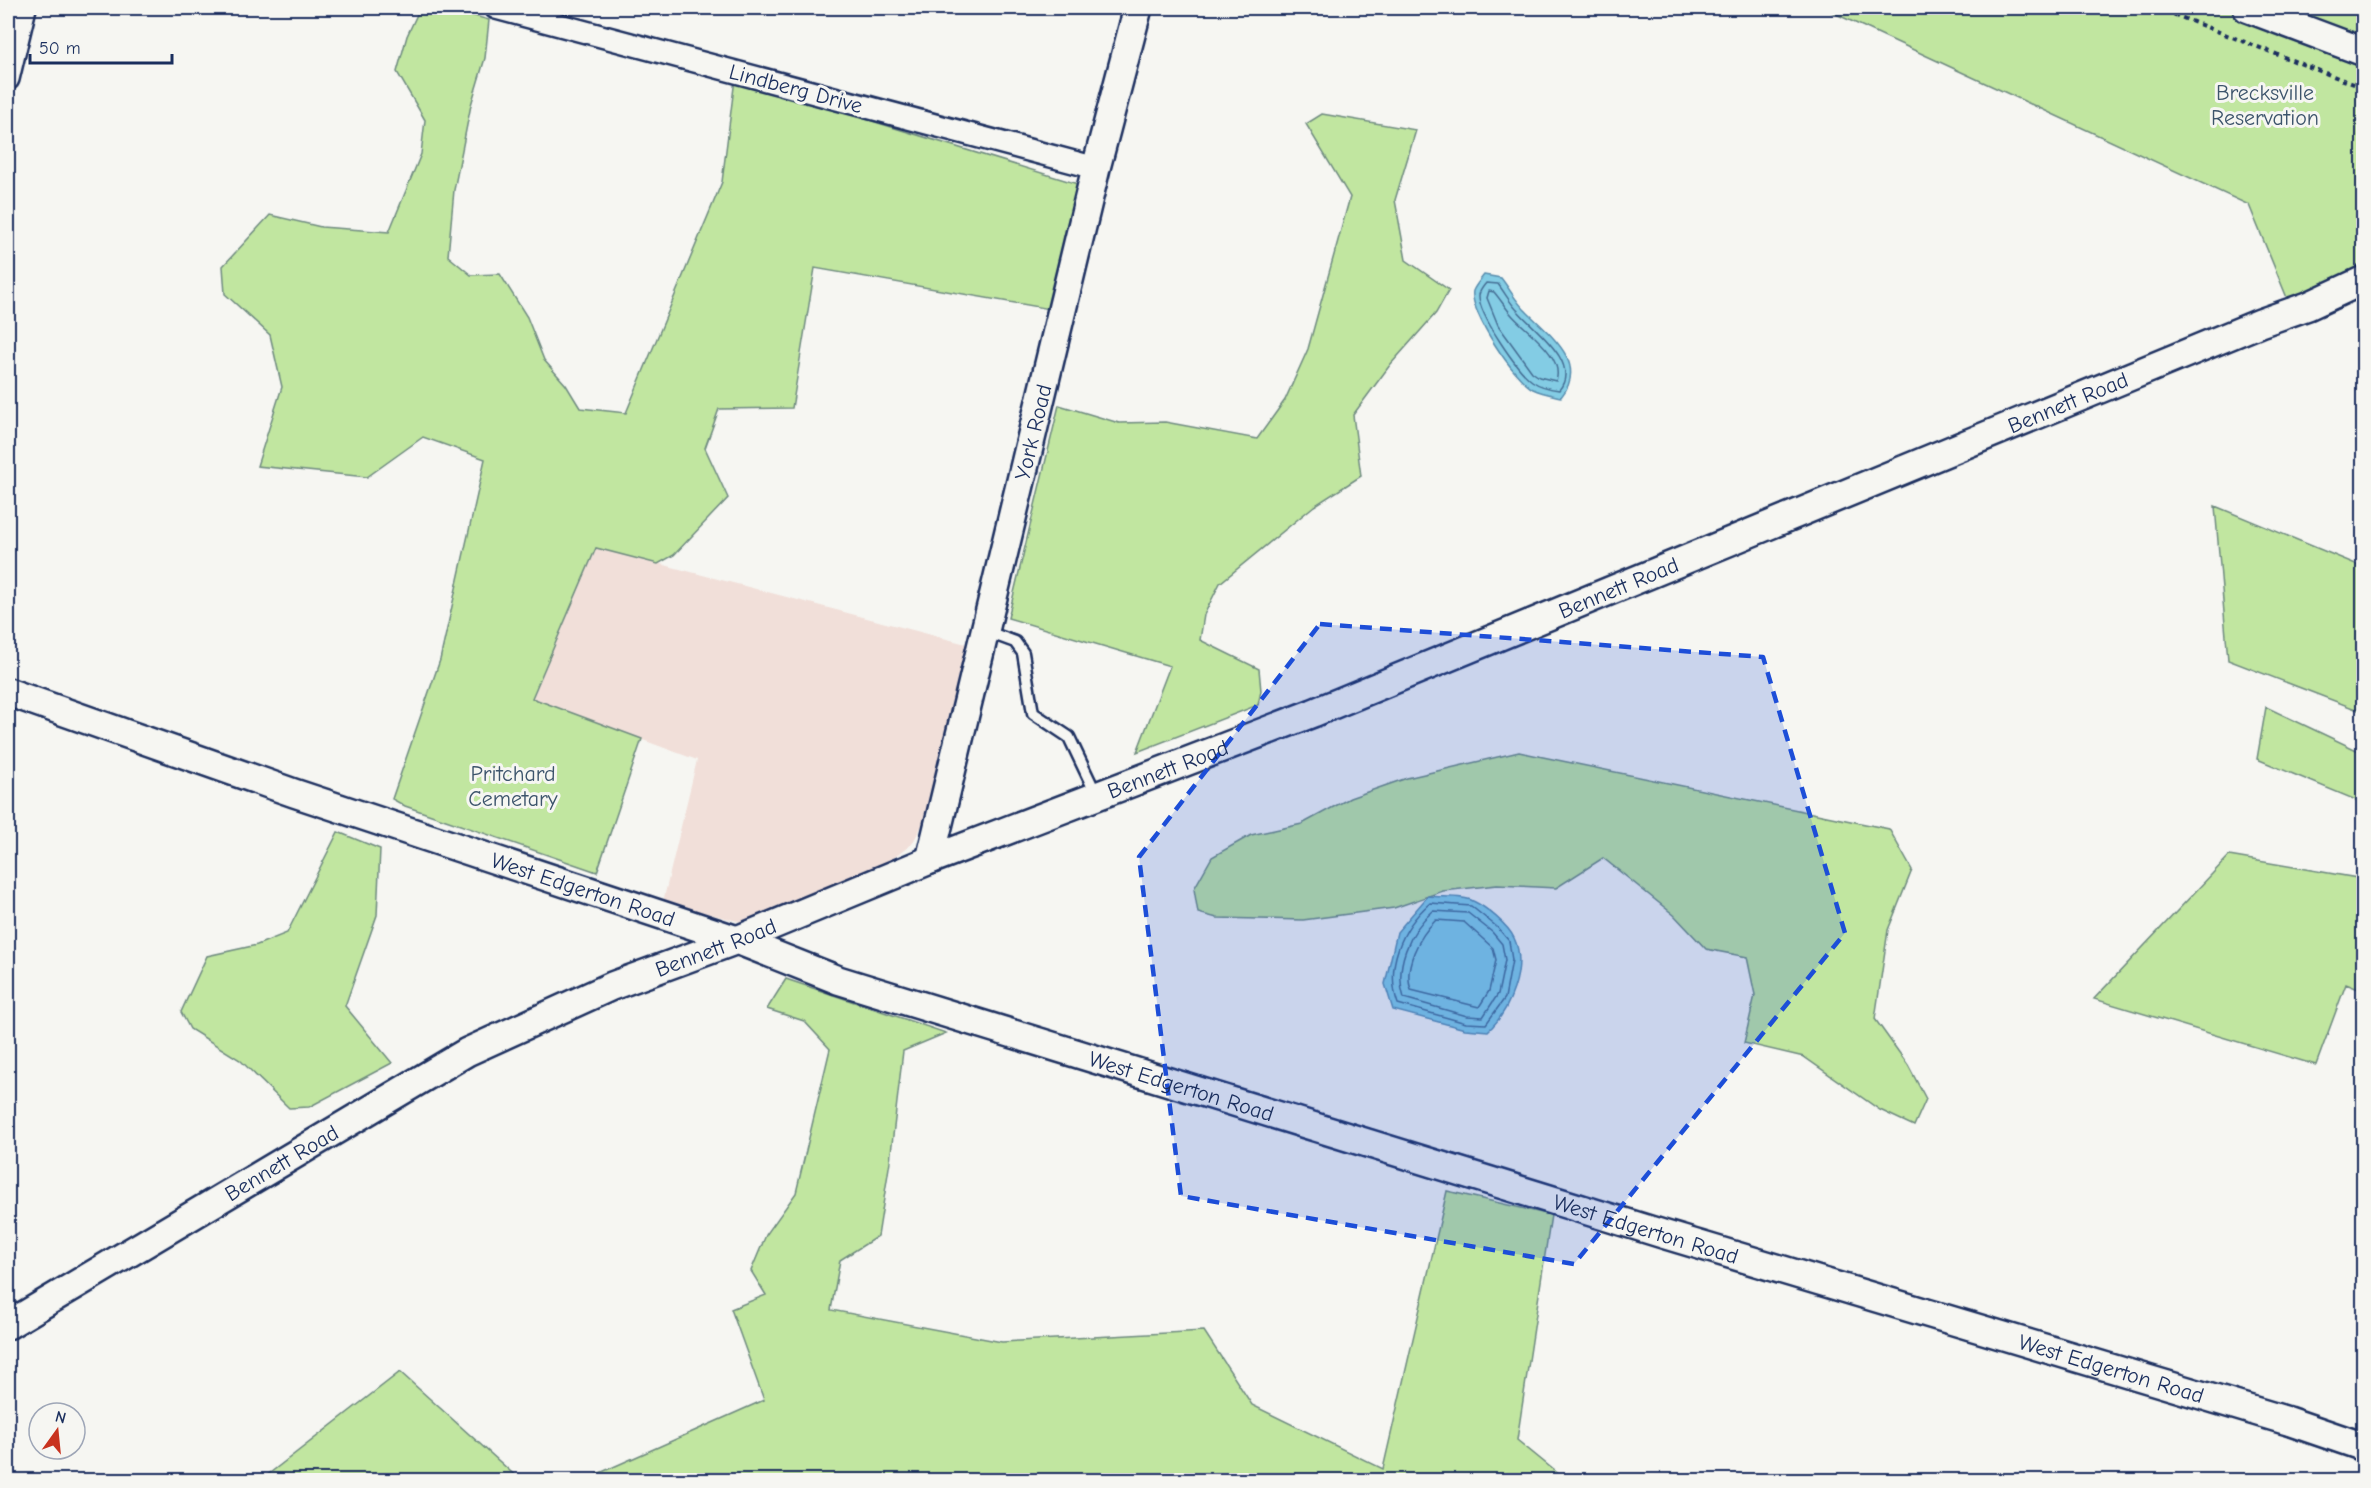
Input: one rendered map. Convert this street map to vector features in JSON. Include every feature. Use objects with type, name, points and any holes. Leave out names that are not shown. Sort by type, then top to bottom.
[{"type":"street","points":[[8,79],[26,8]]},
{"type":"street","name":"Lindberg Drive","points":[[496,8],[1096,168]]},
{"type":"street","name":"York Road","points":[[930,860],[1096,168],[1138,8]]},
{"type":"street","points":[[2247,8],[2364,52]]},
{"type":"street","name":"Bennett Road","points":[[8,1325],[467,1052],[612,986],[737,940],[930,860],[1313,713],[2228,336],[2308,306],[2364,280]]},
{"type":"street","name":"West Edgerton Road","points":[[8,692],[294,793],[737,940],[838,980],[1654,1232],[2288,1421],[2364,1447]]},
{"type":"lane","points":[[985,631],[1015,642],[1023,653],[1033,713],[1069,737],[1097,796]]},
{"type":"path","points":[[2157,8],[2364,88]]},
{"type":"path","points":[[2348,8],[2364,13]]},
{"type":"highlighted area","points":[[1320,624],[1763,657],[1845,933],[1574,1264],[1181,1196],[1139,857]]},
{"type":"shaded area","points":[[596,547],[966,644],[928,814],[912,844],[883,866],[741,922],[663,902],[697,760],[532,699]]},
{"type":"green space","name":"Pritchard Cemetary","points":[[420,8],[446,8],[489,20],[485,58],[471,105],[454,190],[448,256],[471,275],[500,274],[527,317],[544,360],[566,385],[580,408],[626,413],[722,182],[735,79],[1081,185],[1050,309],[815,268],[792,408],[719,409],[705,448],[728,498],[674,555],[658,564],[596,548],[532,698],[642,739],[597,872],[405,806],[392,799],[440,660],[485,459],[423,437],[367,477],[257,466],[282,387],[270,335],[225,294],[223,266],[270,215],[321,227],[389,232],[421,154],[425,120],[397,72],[407,36]]},
{"type":"green space","name":"Brecksville Reservation","points":[[1823,8],[2363,8],[2363,281],[2292,310],[2249,205]]},
{"type":"green space","points":[[1322,114],[1416,130],[1395,200],[1406,260],[1449,290],[1436,313],[1390,365],[1353,415],[1361,476],[1314,506],[1220,583],[1204,615],[1200,640],[1259,669],[1261,691],[1258,705],[1137,752],[1170,666],[1008,618],[1059,405],[1119,423],[1165,422],[1257,439],[1285,400],[1308,349],[1350,197],[1306,124]]},
{"type":"green space","points":[[2215,506],[2363,567],[2363,712],[2228,660]]},
{"type":"green space","points":[[2266,707],[2363,753],[2363,803],[2257,759]]},
{"type":"green space","points":[[1519,752],[1889,829],[1912,870],[1888,930],[1875,1019],[1908,1065],[1926,1099],[1914,1126],[1880,1110],[1804,1057],[1744,1043],[1755,995],[1747,957],[1706,949],[1674,915],[1603,858],[1556,888],[1497,885],[1443,891],[1394,908],[1303,920],[1217,918],[1198,913],[1194,889],[1212,857],[1251,835],[1302,824],[1350,798],[1407,778]]},
{"type":"green space","points":[[338,832],[380,849],[377,915],[345,1006],[392,1063],[309,1107],[289,1108],[240,1060],[190,1029],[181,1012],[207,956],[257,945],[287,933]]},
{"type":"green space","points":[[2229,856],[2363,879],[2363,991],[2346,984],[2316,1065],[2094,999]]},
{"type":"green space","points":[[786,979],[946,1033],[903,1051],[890,1161],[878,1236],[840,1260],[831,1310],[1002,1342],[1204,1331],[1252,1405],[1383,1469],[1447,1191],[1551,1215],[1517,1440],[1566,1480],[584,1480],[764,1400],[731,1309],[766,1295],[751,1271],[766,1235],[796,1193],[830,1049],[804,1021],[767,1009]]},
{"type":"green space","points":[[400,1372],[520,1480],[261,1480]]},
{"type":"water","points":[[1484,275],[1501,278],[1521,305],[1562,349],[1571,372],[1569,384],[1561,397],[1533,389],[1525,383],[1505,360],[1485,329],[1478,314],[1473,291]]},
{"type":"water","points":[[1428,896],[1457,897],[1473,901],[1496,917],[1514,938],[1519,962],[1514,988],[1503,1013],[1488,1031],[1465,1029],[1393,1010],[1385,984],[1397,932]]}]
